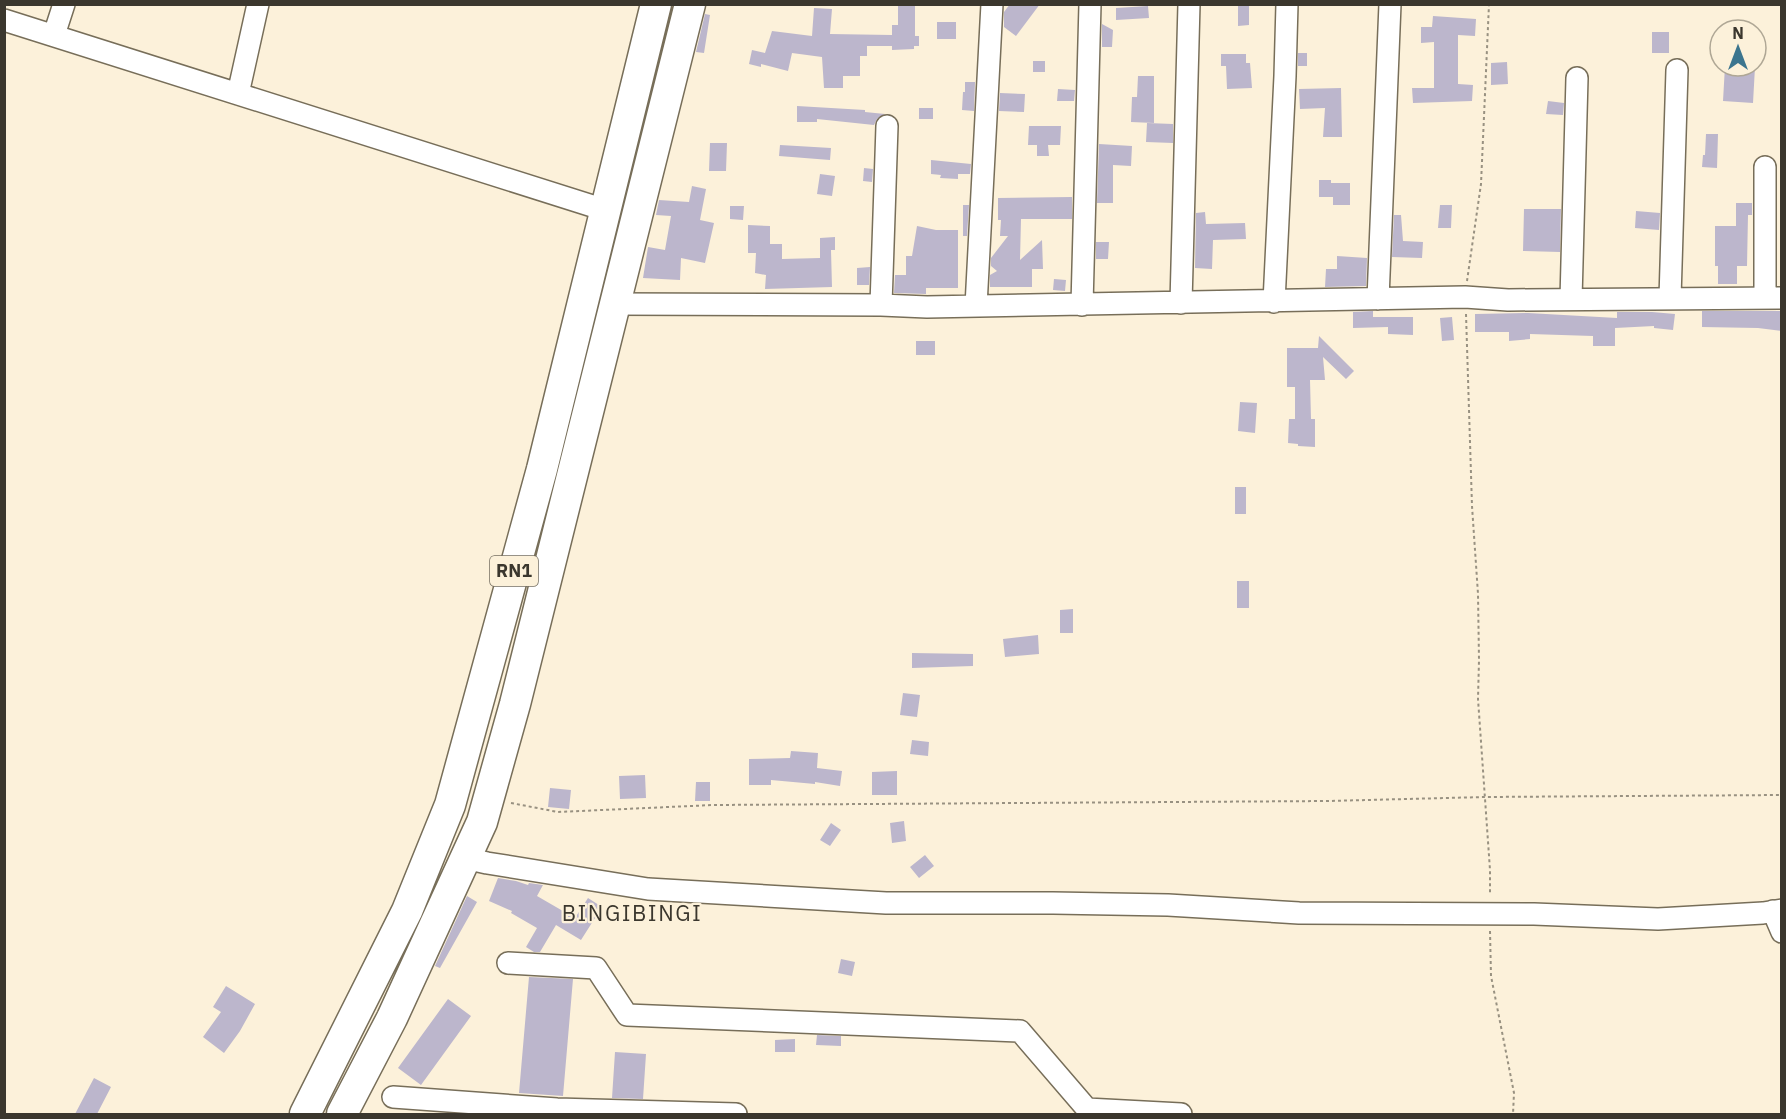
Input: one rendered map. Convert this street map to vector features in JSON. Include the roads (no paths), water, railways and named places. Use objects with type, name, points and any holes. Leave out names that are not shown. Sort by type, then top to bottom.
[{"type":"highway","name":"RN1","points":[[305,1114],[407,911],[450,805],[542,469],[656,4]]},
{"type":"highway","name":"RN1","points":[[342,1114],[392,1018],[482,822],[515,704],[690,4]]},
{"type":"street","points":[[54,35],[64,4]]},
{"type":"street","points":[[238,94],[258,4]]},
{"type":"street","points":[[976,306],[992,4]]},
{"type":"street","points":[[1082,305],[1090,4]]},
{"type":"street","points":[[1181,303],[1189,4]]},
{"type":"street","points":[[1274,302],[1287,4]]},
{"type":"street","points":[[1378,299],[1390,4]]},
{"type":"street","points":[[4,20],[605,210]]},
{"type":"street","points":[[1670,298],[1677,70]]},
{"type":"street","points":[[1571,299],[1577,78]]},
{"type":"street","points":[[881,305],[887,126]]},
{"type":"street","points":[[614,304],[927,307],[1465,297],[1508,300],[1773,298],[1766,167]]},
{"type":"street","points":[[465,858],[648,889],[735,895],[886,903],[1168,905],[1299,913],[1534,914],[1658,919],[1777,910],[1782,932]]},
{"type":"street","points":[[508,963],[596,968],[627,1015],[1020,1031],[1087,1109],[1181,1114]]},
{"type":"street","points":[[393,1097],[557,1109],[736,1114]]},
{"type":"district","name":"BINGIBINGI","points":[[632,913]]}]
